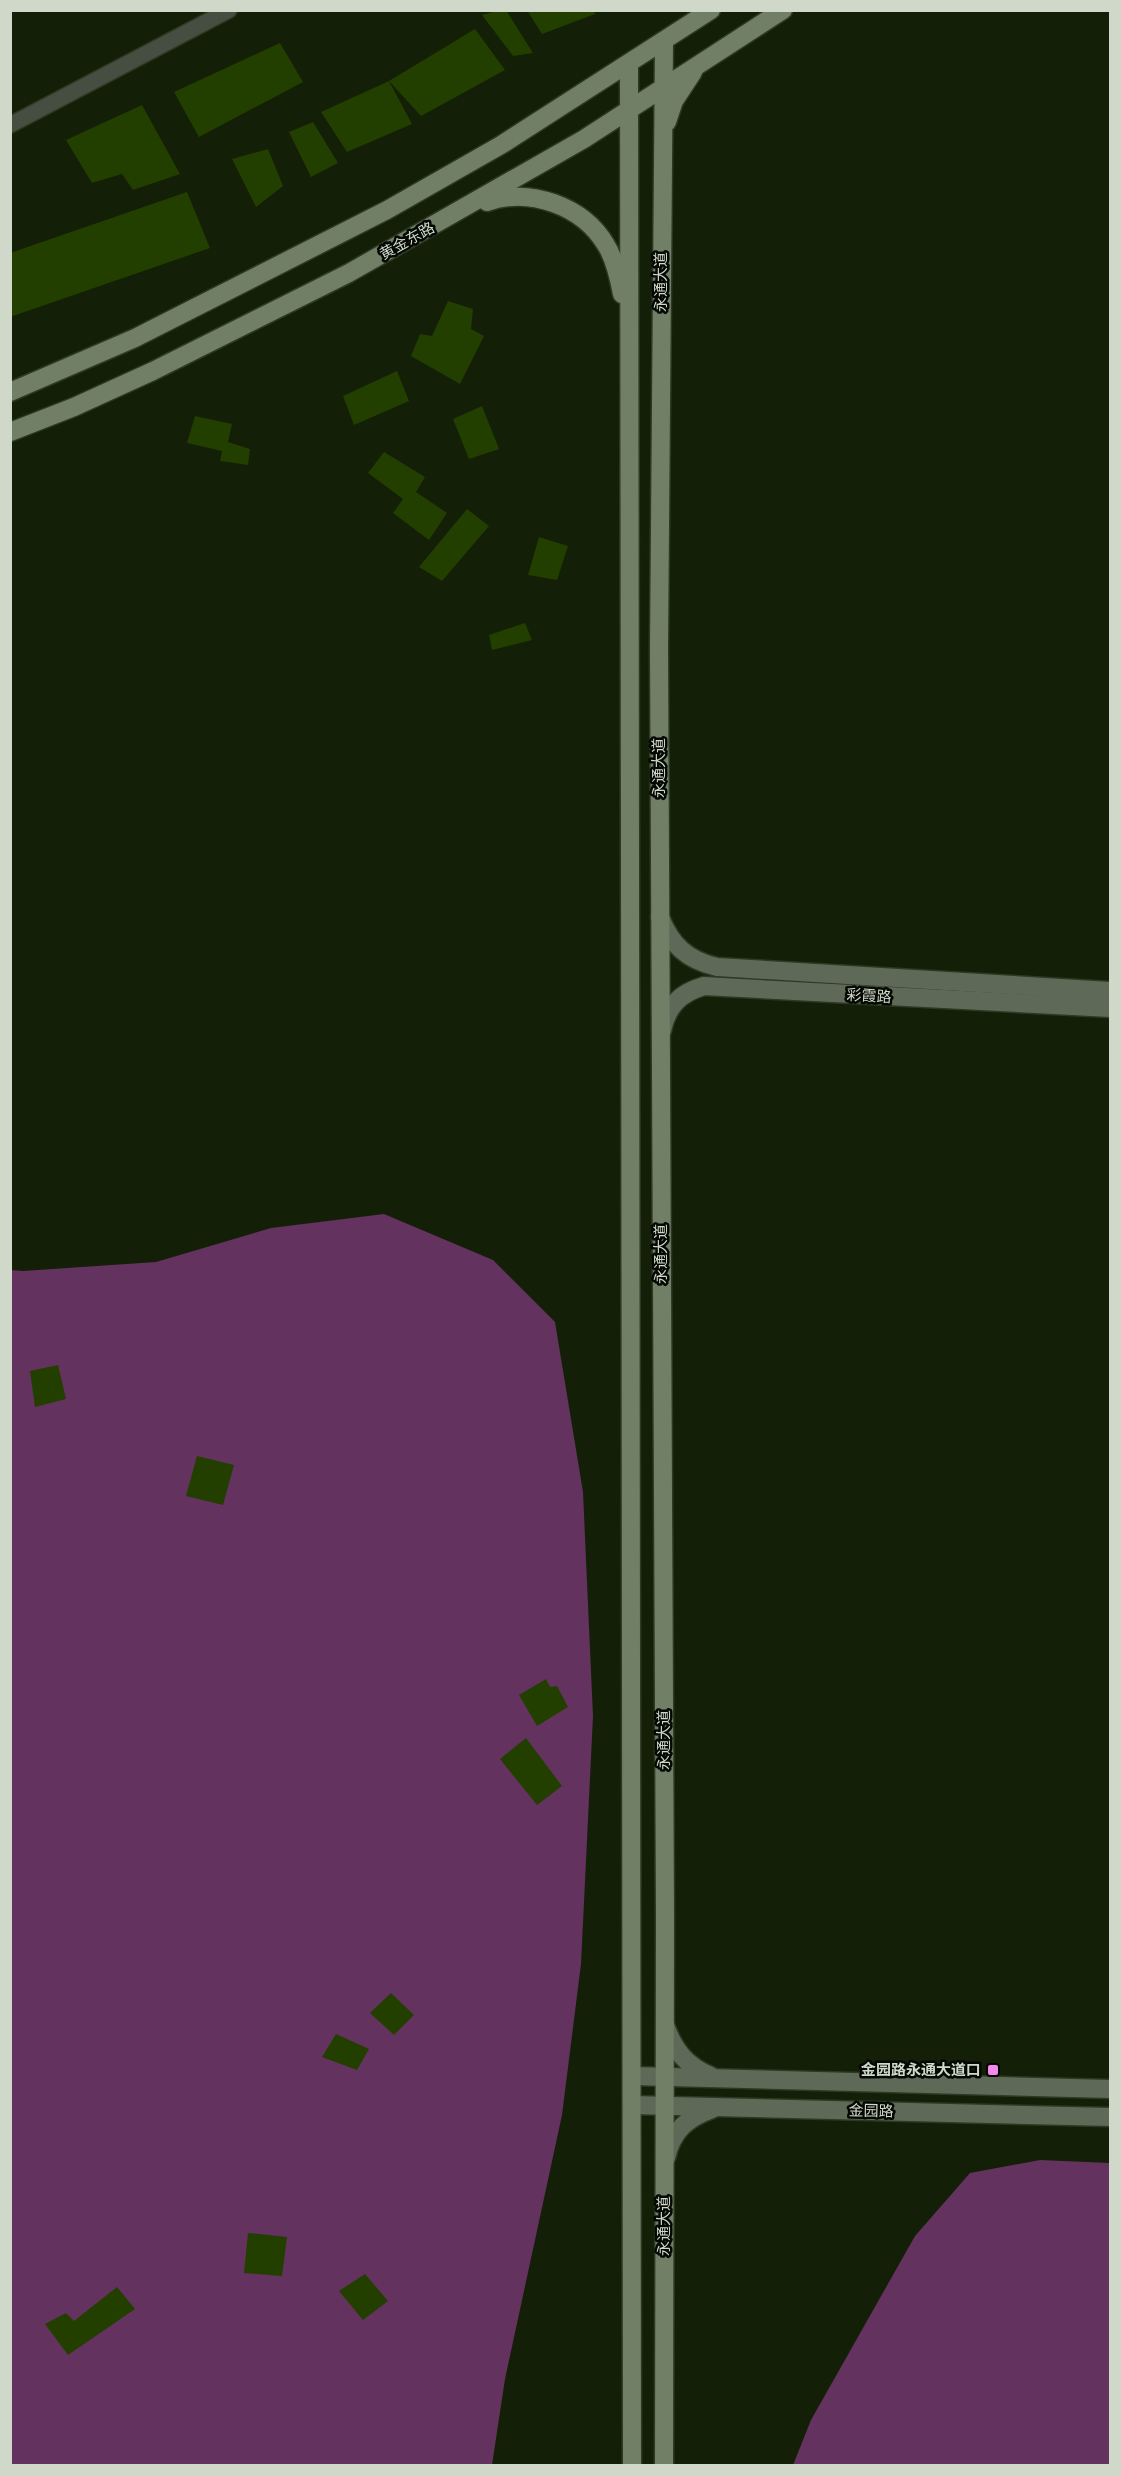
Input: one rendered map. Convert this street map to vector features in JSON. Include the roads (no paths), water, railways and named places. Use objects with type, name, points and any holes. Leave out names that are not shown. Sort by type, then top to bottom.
[{"type":"main road","points":[[10,392],[135,338],[331,240],[445,178],[664,42],[711,10]]},
{"type":"main road","name":"黄金东路","points":[[10,432],[74,407],[237,331],[349,273],[460,212],[629,111],[783,10]]},
{"type":"main road","name":"永通大道","points":[[664,42],[659,648],[665,2025],[664,2466]]},
{"type":"main road","name":"永通大道","points":[[629,64],[632,2466]]},
{"type":"main road","points":[[662,147],[667,120],[674,101],[696,67]]},
{"type":"main road","points":[[460,212],[493,200],[519,197],[549,201],[575,212],[594,229],[607,246],[618,277],[629,321]]},
{"type":"main road","name":"彩霞路","points":[[660,918],[670,939],[678,949],[703,964],[717,967],[1110,991]]},
{"type":"main road","name":"彩霞路","points":[[660,1041],[665,1017],[673,1003],[686,992],[704,986],[1110,1008]]},
{"type":"main road","points":[[665,2025],[680,2056],[700,2072],[715,2078]]},
{"type":"main road","name":"金园路","points":[[632,2076],[1110,2089]]},
{"type":"main road","name":"金园路","points":[[632,2105],[1110,2117]]},
{"type":"main road","points":[[664,2165],[674,2135],[682,2124],[716,2107]]},
{"type":"street","points":[[10,125],[229,10]]},
{"type":"place","name":"金园路永通大道口","points":[[993,2070]]}]
